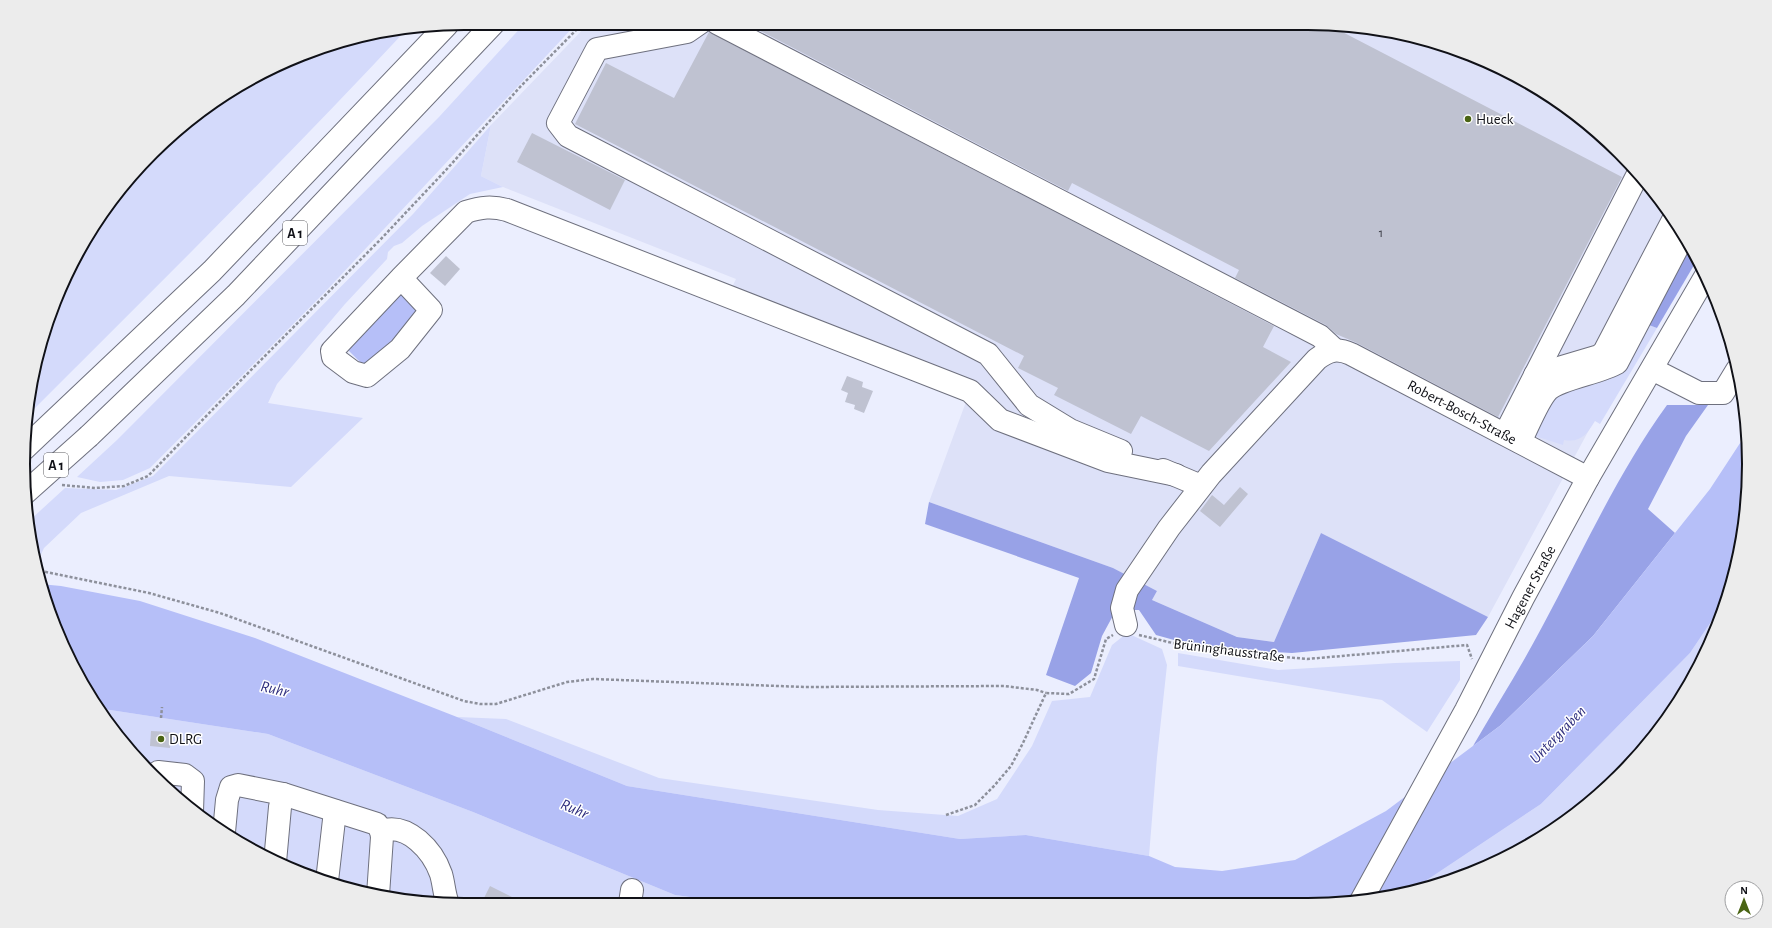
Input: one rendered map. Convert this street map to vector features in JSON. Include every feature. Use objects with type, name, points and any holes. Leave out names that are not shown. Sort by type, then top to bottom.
[{"type":"main road","name":"A 1","points":[[31,488],[89,436],[236,295],[487,30]]},
{"type":"main road","points":[[690,30],[687,32],[597,49],[558,123],[568,136],[988,354],[1029,405],[1070,430],[1201,486]]},
{"type":"main road","points":[[730,30],[1320,336],[1335,350]]},
{"type":"main road","name":"A 1","points":[[31,444],[212,271],[441,31]]},
{"type":"main road","points":[[1512,438],[1535,374],[1635,179]]},
{"type":"main road","points":[[401,278],[431,310],[400,349],[367,376],[353,372],[333,357],[332,351],[401,278],[466,212],[480,207],[494,207],[515,213],[970,391],[1000,420],[1108,462],[1176,475]]},
{"type":"main road","points":[[1535,374],[1599,356],[1604,352],[1670,225]]},
{"type":"main road","points":[[1512,438],[1548,390],[1557,385],[1608,369],[1617,363],[1681,242]]},
{"type":"main road","name":"Hagener Straße","points":[[1365,894],[1466,710],[1588,478],[1702,282]]},
{"type":"main road","points":[[1126,625],[1122,608],[1127,590],[1169,528],[1201,486],[1317,360],[1326,352],[1335,350]]},
{"type":"main road","name":"Robert-Bosch-Straße","points":[[1335,350],[1342,350],[1351,354],[1588,478]]},
{"type":"main road","points":[[1652,369],[1699,393],[1708,394],[1723,393],[1733,376]]},
{"type":"main road","points":[[158,772],[185,775],[193,781],[192,802]]},
{"type":"main road","points":[[225,826],[227,800],[231,787],[238,785],[283,794],[377,824],[381,831],[382,837],[378,890]]},
{"type":"main road","points":[[276,855],[280,807],[283,794]]},
{"type":"main road","points":[[328,876],[335,811]]},
{"type":"main road","points":[[381,831],[389,828],[401,830],[414,837],[429,851],[440,872],[446,897]]},
{"type":"path","points":[[56,484],[95,488],[124,486],[148,476],[250,370],[380,240],[446,170],[520,87],[576,30]]},
{"type":"path","points":[[44,572],[149,593],[220,613],[464,701],[480,704],[496,704],[567,682],[593,679],[805,687],[1004,686],[1037,690],[1046,693],[1069,694],[1094,679],[1106,639],[1126,625]]},
{"type":"path","name":"Brüninghausstraße","points":[[1126,625],[1141,637],[1198,649],[1307,659],[1467,645],[1473,662],[1487,669]]},
{"type":"path","points":[[946,815],[975,804],[994,786],[1010,766],[1023,743],[1046,693]]},
{"type":"path","points":[[161,718],[162,706]]},
{"type":"shaded area","points":[[519,30],[570,30],[325,292],[150,468],[123,480],[100,482],[77,477],[117,440],[439,117]]},
{"type":"shaded area","points":[[582,30],[1308,30],[1365,34],[1393,38],[1448,53],[1500,75],[1549,103],[1594,138],[1615,157],[1652,200],[1669,223],[1686,251],[1488,617],[1321,533],[1274,642],[1237,637],[1152,600],[1157,591],[1113,568],[929,502],[970,391],[728,296],[736,279],[503,187],[481,176],[491,125]]},
{"type":"shaded area","points":[[402,35],[266,176],[34,409],[38,379],[53,324],[75,272],[103,223],[138,178],[157,157],[200,120],[223,103],[272,75],[324,53],[379,38]]},
{"type":"shaded area","points":[[491,125],[481,176],[503,187],[470,194],[422,226],[402,243],[394,246],[388,252],[387,259],[345,304],[277,384],[268,403],[363,418],[291,487],[169,476],[81,513],[44,548],[40,557],[34,517],[65,488],[116,490],[153,476],[413,214]]},
{"type":"shaded area","points":[[1686,251],[1694,266],[1657,328],[1646,324]]},
{"type":"shaded area","points":[[1646,324],[1657,328],[1600,424],[1595,421],[1586,434],[1579,439],[1570,441],[1564,440],[1563,445],[1535,436],[1534,434],[1549,398]]},
{"type":"shaded area","points":[[1667,405],[1708,405],[1686,436],[1648,509],[1675,533],[1593,636],[1501,725],[1473,746],[1534,642],[1616,486],[1649,431]]},
{"type":"shaded area","points":[[929,502],[1113,568],[1157,591],[1152,600],[1237,637],[1274,642],[1321,533],[1488,617],[1476,635],[1292,653],[1203,648],[1156,635],[1139,610],[1116,610],[1102,636],[1091,673],[1075,686],[1046,675],[1079,578],[925,524]]},
{"type":"shaded area","points":[[1714,618],[1697,656],[1669,705],[1634,750],[1615,771],[1572,808],[1525,840],[1474,865],[1424,882],[1541,804],[1690,653]]},
{"type":"shaded area","points":[[1127,633],[1162,649],[1167,665],[1157,757],[1149,856],[1026,835],[960,839],[627,786],[457,717],[506,719],[659,778],[878,810],[958,816],[997,799],[1032,746],[1052,701],[1090,697],[1112,645]]},
{"type":"shaded area","points":[[1178,653],[1278,670],[1395,663],[1460,661],[1460,680],[1427,732],[1382,700],[1178,666]]},
{"type":"shaded area","points":[[106,709],[268,734],[473,812],[675,895],[697,898],[436,897],[379,890],[324,875],[298,865],[247,840],[200,808],[157,771],[138,750]]},
{"type":"water","points":[[402,290],[423,310],[367,369],[347,349]]},
{"type":"water","points":[[1741,441],[1741,492],[1734,549],[1714,618],[1690,653],[1541,804],[1424,882],[1393,890],[1336,897],[697,898],[675,895],[473,812],[268,734],[106,709],[88,681],[75,656],[63,630],[47,585],[140,601],[255,638],[457,717],[627,786],[960,839],[1026,835],[1149,856],[1175,867],[1222,871],[1295,860],[1386,811],[1501,725],[1593,636],[1710,489]]},
{"type":"building","points":[[758,30],[1308,30],[1342,32],[1622,177],[1498,417],[1357,343],[1336,334],[1326,325],[1235,278],[1239,270],[1072,183],[1068,191]]},
{"type":"building","points":[[709,32],[1274,326],[1263,347],[1291,362],[1209,451],[1141,416],[1131,434],[1054,395],[1058,388],[1018,368],[1024,356],[575,124],[606,63],[674,98]]},
{"type":"building","points":[[532,133],[625,180],[610,210],[517,162]]},
{"type":"building","points":[[446,256],[460,269],[445,286],[430,273]]},
{"type":"building","points":[[847,376],[863,382],[862,387],[873,391],[864,413],[854,409],[855,405],[845,402],[848,393],[841,390]]},
{"type":"building","points":[[1240,487],[1248,494],[1220,527],[1200,511],[1212,495],[1224,505]]},
{"type":"building","name":"DLRG","points":[[151,731],[171,732],[170,748],[150,746]]},
{"type":"building","points":[[490,886],[514,898],[484,898]]},
{"type":"place","name":"Hueck","points":[[1468,119]]},
{"type":"place","name":"DLRG","points":[[161,739]]},
{"type":"water label","name":"Ruhr","points":[[275,688]]},
{"type":"water label","name":"Untergraben","points":[[1557,734]]},
{"type":"water label","name":"Ruhr","points":[[575,808]]}]
